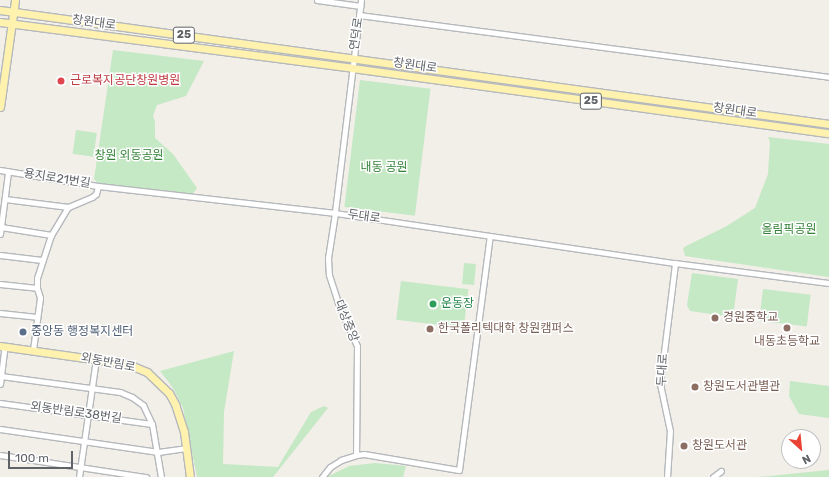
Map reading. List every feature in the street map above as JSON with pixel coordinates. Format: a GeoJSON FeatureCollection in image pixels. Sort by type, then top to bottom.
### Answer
{"type":"FeatureCollection","features":[{"type":"Feature","properties":{"kind":"main road"},"geometry":{"type":"LineString","coordinates":[[0,107],[15,0]]}},
{"type":"Feature","properties":{"kind":"main road","name":"창원대로"},"geometry":{"type":"LineString","coordinates":[[0,10],[829,124]]}},
{"type":"Feature","properties":{"kind":"main road","name":"창원대로"},"geometry":{"type":"LineString","coordinates":[[0,22],[829,133]]}},
{"type":"Feature","properties":{"kind":"main road","name":"외동반림로"},"geometry":{"type":"LineString","coordinates":[[3,346],[96,359],[137,367],[159,382],[169,393],[175,404],[184,432],[190,477]]}},
{"type":"Feature","properties":{"kind":"street"},"geometry":{"type":"LineString","coordinates":[[317,0],[361,6]]}},
{"type":"Feature","properties":{"kind":"street","name":"연덕로"},"geometry":{"type":"LineString","coordinates":[[352,68],[362,0]]}},
{"type":"Feature","properties":{"kind":"street"},"geometry":{"type":"LineString","coordinates":[[359,15],[829,77]]}},
{"type":"Feature","properties":{"kind":"street","name":"두대로"},"geometry":{"type":"LineString","coordinates":[[352,68],[335,213],[675,263],[829,283]]}},
{"type":"Feature","properties":{"kind":"street","name":"용지로21번길"},"geometry":{"type":"LineString","coordinates":[[0,170],[98,186],[96,194],[92,198],[68,208]]}},
{"type":"Feature","properties":{"kind":"street"},"geometry":{"type":"LineString","coordinates":[[0,234],[8,172]]}},
{"type":"Feature","properties":{"kind":"street"},"geometry":{"type":"LineString","coordinates":[[98,186],[335,213]]}},
{"type":"Feature","properties":{"kind":"street"},"geometry":{"type":"LineString","coordinates":[[5,199],[68,208],[51,235],[42,260],[37,288],[40,298],[33,350]]}},
{"type":"Feature","properties":{"kind":"street","name":"대상중앙"},"geometry":{"type":"LineString","coordinates":[[335,213],[328,258],[329,275],[338,303],[357,346],[356,455]]}},
{"type":"Feature","properties":{"kind":"street"},"geometry":{"type":"LineString","coordinates":[[1,227],[51,235]]}},
{"type":"Feature","properties":{"kind":"street"},"geometry":{"type":"LineString","coordinates":[[322,477],[330,467],[341,460],[364,454],[459,470],[490,236]]}},
{"type":"Feature","properties":{"kind":"street"},"geometry":{"type":"LineString","coordinates":[[0,255],[42,260]]}},
{"type":"Feature","properties":{"kind":"street","name":"두대로"},"geometry":{"type":"LineString","coordinates":[[667,477],[670,431],[660,384],[675,263]]}},
{"type":"Feature","properties":{"kind":"street"},"geometry":{"type":"LineString","coordinates":[[0,284],[37,288]]}},
{"type":"Feature","properties":{"kind":"street"},"geometry":{"type":"LineString","coordinates":[[0,313],[37,317]]}},
{"type":"Feature","properties":{"kind":"street"},"geometry":{"type":"LineString","coordinates":[[0,384],[3,346]]}},
{"type":"Feature","properties":{"kind":"street"},"geometry":{"type":"LineString","coordinates":[[79,477],[96,359]]}},
{"type":"Feature","properties":{"kind":"street"},"geometry":{"type":"LineString","coordinates":[[1,376],[120,392],[132,397],[143,405],[152,424],[158,452],[161,477]]}},
{"type":"Feature","properties":{"kind":"street","name":"외동반림로38번길"},"geometry":{"type":"LineString","coordinates":[[0,403],[152,424]]}},
{"type":"Feature","properties":{"kind":"street"},"geometry":{"type":"LineString","coordinates":[[0,429],[158,452],[186,448]]}},
{"type":"Feature","properties":{"kind":"street"},"geometry":{"type":"LineString","coordinates":[[0,455],[146,477]]}},
{"type":"Feature","properties":{"kind":"street"},"geometry":{"type":"LineString","coordinates":[[713,477],[721,471]]}},
{"type":"Feature","properties":{"kind":"green space","name":"창원 외동공원"},"geometry":{"type":"Polygon","coordinates":[[[113,50],[204,61],[186,96],[157,105],[153,116],[155,122],[155,138],[173,154],[197,188],[191,196],[100,185],[94,179],[113,50]]]}},
{"type":"Feature","properties":{"kind":"green space","name":"내동 공원"},"geometry":{"type":"Polygon","coordinates":[[[360,80],[430,89],[415,216],[344,207],[360,80]]]}},
{"type":"Feature","properties":{"kind":"green space"},"geometry":{"type":"Polygon","coordinates":[[[76,130],[97,133],[93,157],[73,154],[76,130]]]}},
{"type":"Feature","properties":{"kind":"green space","name":"올림픽공원"},"geometry":{"type":"Polygon","coordinates":[[[768,137],[829,144],[829,277],[685,256],[683,248],[725,227],[755,208],[768,174],[770,142],[768,137]]]}},
{"type":"Feature","properties":{"kind":"green space"},"geometry":{"type":"Polygon","coordinates":[[[464,263],[476,264],[474,285],[462,284],[464,263]]]}},
{"type":"Feature","properties":{"kind":"green space"},"geometry":{"type":"Polygon","coordinates":[[[692,273],[738,279],[733,317],[690,311],[687,305],[692,273]]]}},
{"type":"Feature","properties":{"kind":"green space","name":"운동장"},"geometry":{"type":"Polygon","coordinates":[[[401,281],[468,289],[464,328],[396,320],[401,281]]]}},
{"type":"Feature","properties":{"kind":"green space"},"geometry":{"type":"Polygon","coordinates":[[[763,289],[811,295],[807,327],[759,321],[763,289]]]}},
{"type":"Feature","properties":{"kind":"green space"},"geometry":{"type":"Polygon","coordinates":[[[234,351],[224,412],[223,464],[278,467],[311,412],[324,406],[328,408],[273,477],[197,477],[183,408],[173,388],[160,371],[234,351]]]}},
{"type":"Feature","properties":{"kind":"green space"},"geometry":{"type":"Polygon","coordinates":[[[790,381],[829,386],[829,418],[799,414],[789,396],[790,381]]]}},
{"type":"Feature","properties":{"kind":"green space"},"geometry":{"type":"Polygon","coordinates":[[[375,463],[406,466],[403,477],[327,477],[349,466],[375,463]]]}},
{"type":"Feature","properties":{"kind":"green space"},"geometry":{"type":"Polygon","coordinates":[[[829,470],[829,477],[759,477],[829,470]]]}},
{"type":"Feature","properties":{"kind":"place","name":"근로복지공단창원병원"},"geometry":{"type":"Point","coordinates":[61,81]}},
{"type":"Feature","properties":{"kind":"place","name":"운동장"},"geometry":{"type":"Point","coordinates":[433,304]}},
{"type":"Feature","properties":{"kind":"place","name":"경원중학교"},"geometry":{"type":"Point","coordinates":[715,318]}},
{"type":"Feature","properties":{"kind":"place","name":"내동초등학교"},"geometry":{"type":"Point","coordinates":[787,328]}},
{"type":"Feature","properties":{"kind":"place","name":"한국폴리텍대학 창원캠퍼스"},"geometry":{"type":"Point","coordinates":[430,329]}},
{"type":"Feature","properties":{"kind":"place","name":"중앙동 행정복지센터"},"geometry":{"type":"Point","coordinates":[23,332]}},
{"type":"Feature","properties":{"kind":"place","name":"창원도서관별관"},"geometry":{"type":"Point","coordinates":[695,387]}},
{"type":"Feature","properties":{"kind":"place","name":"창원도서관"},"geometry":{"type":"Point","coordinates":[684,446]}}]}
